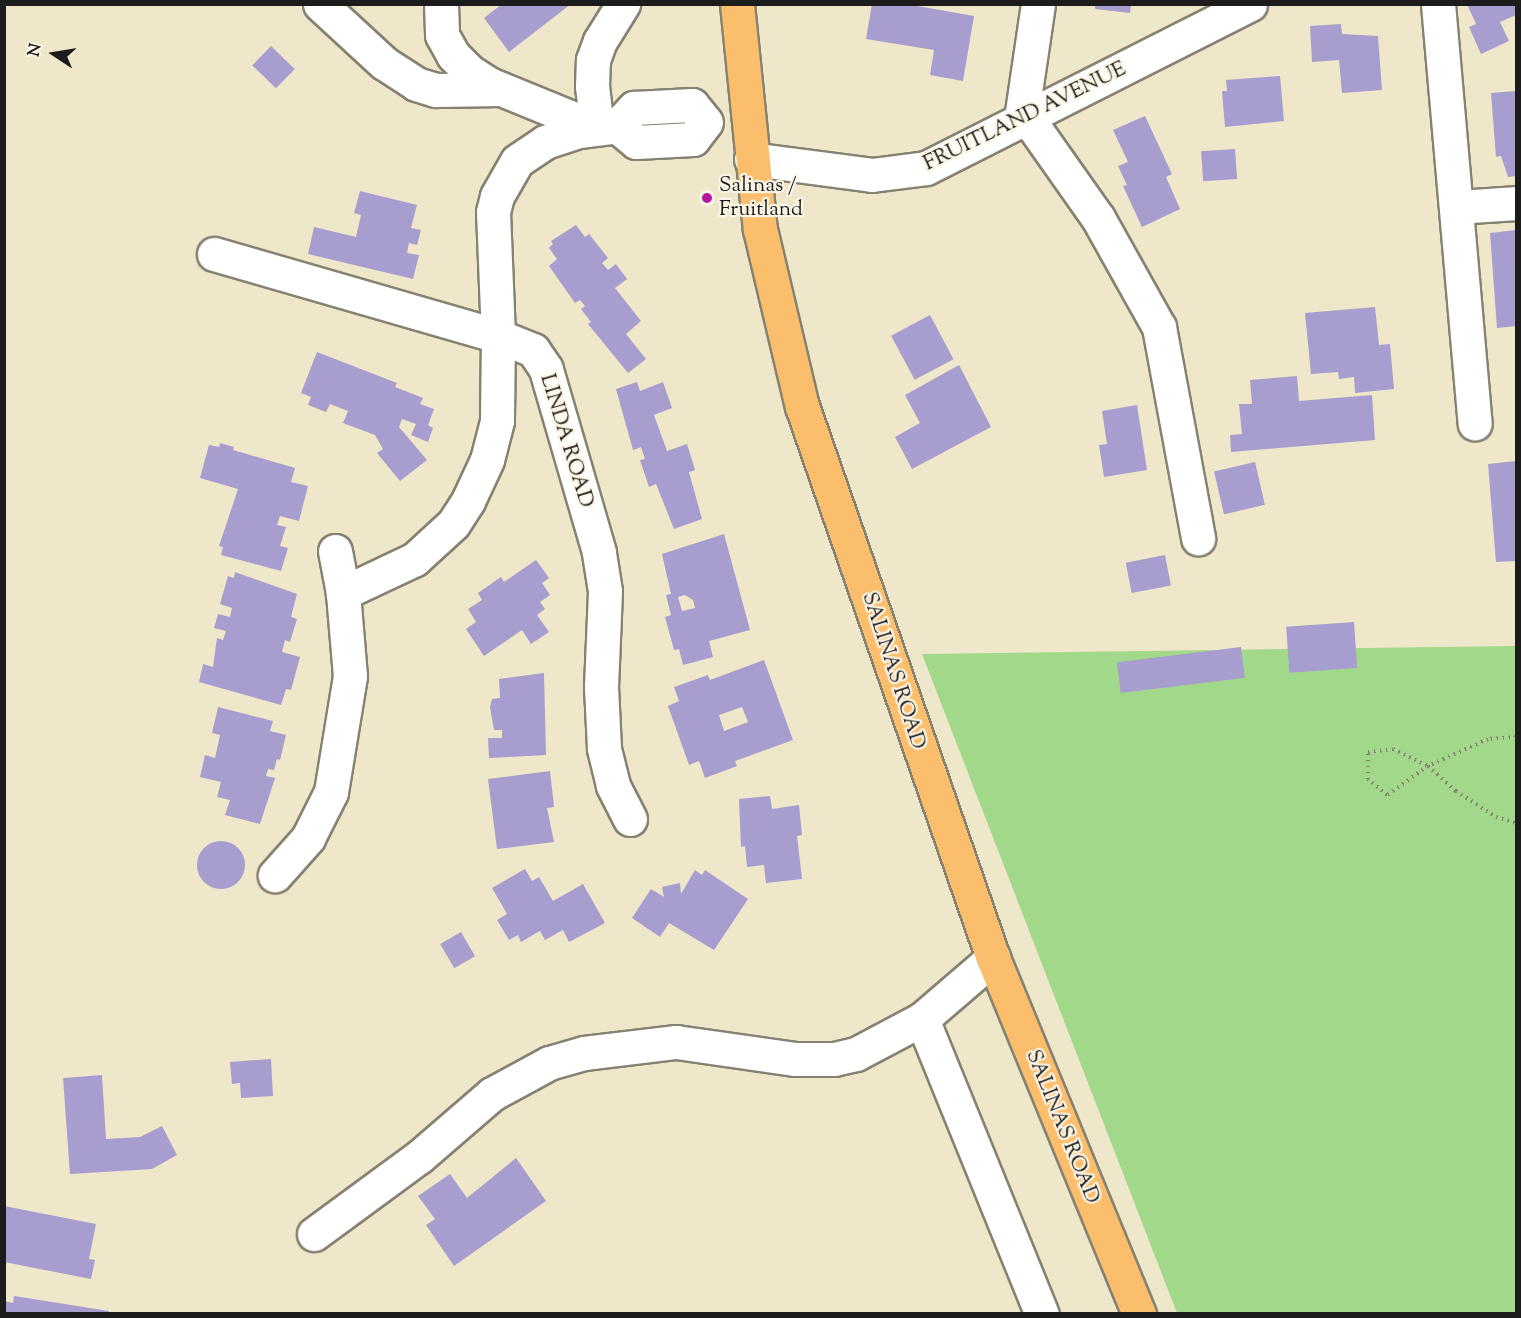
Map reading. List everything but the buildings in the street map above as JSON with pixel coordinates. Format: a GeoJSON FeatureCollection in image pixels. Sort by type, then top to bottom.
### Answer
{"type":"FeatureCollection","features":[{"type":"Feature","properties":{"kind":"main road","name":"SALINAS ROAD"},"geometry":{"type":"LineString","coordinates":[[737,4],[746,119],[767,261],[802,406],[993,958],[1139,1314]]}},
{"type":"Feature","properties":{"kind":"street"},"geometry":{"type":"LineString","coordinates":[[320,4],[384,63],[416,84],[436,90],[501,89]]}},
{"type":"Feature","properties":{"kind":"street"},"geometry":{"type":"LineString","coordinates":[[441,4],[439,24],[453,55],[478,77],[501,89],[607,127]]}},
{"type":"Feature","properties":{"kind":"street"},"geometry":{"type":"LineString","coordinates":[[607,127],[591,86],[593,60],[600,41],[624,4]]}},
{"type":"Feature","properties":{"kind":"street"},"geometry":{"type":"LineString","coordinates":[[1038,4],[1023,117],[1098,218],[1159,327],[1198,538]]}},
{"type":"Feature","properties":{"kind":"street","name":"FRUITLAND AVENUE"},"geometry":{"type":"LineString","coordinates":[[751,159],[850,173],[910,171],[940,162],[1023,117],[1250,4]]}},
{"type":"Feature","properties":{"kind":"street"},"geometry":{"type":"LineString","coordinates":[[1437,4],[1475,423]]}},
{"type":"Feature","properties":{"kind":"street"},"geometry":{"type":"LineString","coordinates":[[343,592],[415,559],[453,524],[468,501],[487,460],[497,421],[498,336],[492,228],[497,196],[517,161],[545,142],[607,127],[634,108],[692,105],[706,122],[746,119]]}},
{"type":"Feature","properties":{"kind":"street"},"geometry":{"type":"LineString","coordinates":[[1456,207],[1516,203]]}},
{"type":"Feature","properties":{"kind":"street","name":"LINDA ROAD"},"geometry":{"type":"LineString","coordinates":[[214,254],[498,336],[533,350],[546,369],[599,552],[605,591],[601,687],[604,748],[613,785],[630,819]]}},
{"type":"Feature","properties":{"kind":"street"},"geometry":{"type":"LineString","coordinates":[[275,875],[308,838],[330,792],[350,676],[343,592],[335,551]]}},
{"type":"Feature","properties":{"kind":"street"},"geometry":{"type":"LineString","coordinates":[[314,1234],[393,1177],[492,1094],[549,1063],[584,1053],[676,1042],[796,1059],[834,1059],[856,1054],[922,1019],[993,958]]}},
{"type":"Feature","properties":{"kind":"street"},"geometry":{"type":"LineString","coordinates":[[922,1019],[1042,1314]]}},
{"type":"Feature","properties":{"kind":"path"},"geometry":{"type":"LineString","coordinates":[[1516,737],[1488,739],[1428,766],[1387,795],[1368,779],[1368,752],[1393,750],[1428,766],[1466,797],[1496,817],[1516,823]]}},
{"type":"Feature","properties":{"kind":"green space"},"geometry":{"type":"Polygon","coordinates":[[[1516,646],[1516,1313],[1177,1313],[922,654],[1516,646]]]}},
{"type":"Feature","properties":{"kind":"place","name":"Salinas / Fruitland"},"geometry":{"type":"Point","coordinates":[707,198]}}]}
